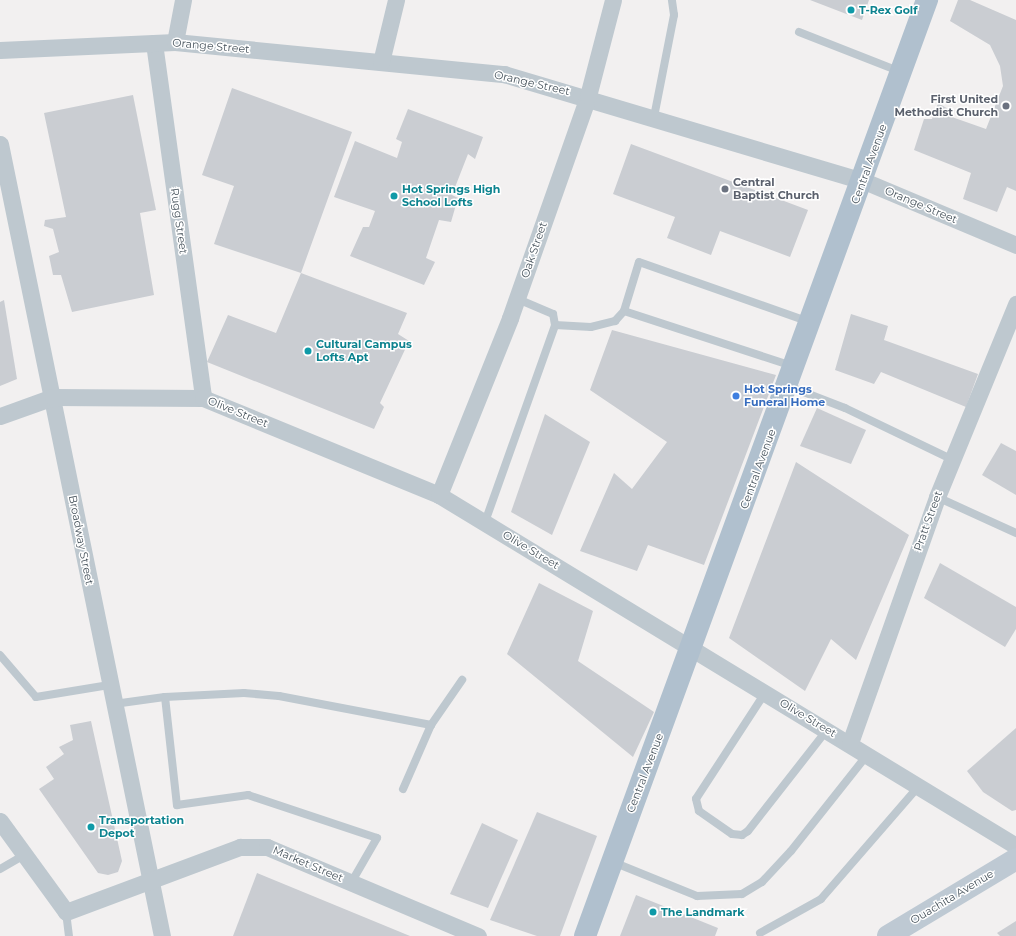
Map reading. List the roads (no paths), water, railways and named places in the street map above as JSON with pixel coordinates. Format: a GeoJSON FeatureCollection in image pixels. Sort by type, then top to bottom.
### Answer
{"type":"FeatureCollection","features":[{"type":"Feature","properties":{"kind":"main road","name":"Central Avenue"},"geometry":{"type":"LineString","coordinates":[[585,936],[864,181],[927,0]]}},
{"type":"Feature","properties":{"kind":"street"},"geometry":{"type":"LineString","coordinates":[[174,42],[183,0]]}},
{"type":"Feature","properties":{"kind":"street"},"geometry":{"type":"LineString","coordinates":[[381,62],[396,0]]}},
{"type":"Feature","properties":{"kind":"street","name":"Oak Street"},"geometry":{"type":"LineString","coordinates":[[439,495],[517,299],[588,96],[613,0]]}},
{"type":"Feature","properties":{"kind":"street","name":"Orange Street"},"geometry":{"type":"LineString","coordinates":[[0,50],[174,42],[504,74],[588,96],[864,181],[1016,245]]}},
{"type":"Feature","properties":{"kind":"street","name":"Rugg Street"},"geometry":{"type":"LineString","coordinates":[[154,43],[203,398]]}},
{"type":"Feature","properties":{"kind":"street","name":"Broadway Street"},"geometry":{"type":"LineString","coordinates":[[0,144],[53,397],[148,882],[162,936]]}},
{"type":"Feature","properties":{"kind":"street","name":"Pratt Street"},"geometry":{"type":"LineString","coordinates":[[850,743],[937,497],[1016,304]]}},
{"type":"Feature","properties":{"kind":"street","name":"Olive Street"},"geometry":{"type":"LineString","coordinates":[[0,416],[53,397],[203,398],[439,495],[692,649],[920,785],[1016,846]]}},
{"type":"Feature","properties":{"kind":"street"},"geometry":{"type":"LineString","coordinates":[[0,821],[66,912]]}},
{"type":"Feature","properties":{"kind":"street","name":"Market Street"},"geometry":{"type":"LineString","coordinates":[[66,912],[240,847],[267,847],[478,936]]}},
{"type":"Feature","properties":{"kind":"street","name":"Ouachita Avenue"},"geometry":{"type":"LineString","coordinates":[[888,936],[1016,859]]}},
{"type":"Feature","properties":{"kind":"lane"},"geometry":{"type":"LineString","coordinates":[[654,117],[674,15],[672,0]]}},
{"type":"Feature","properties":{"kind":"lane"},"geometry":{"type":"LineString","coordinates":[[799,32],[901,72]]}},
{"type":"Feature","properties":{"kind":"lane"},"geometry":{"type":"LineString","coordinates":[[555,325],[597,326],[615,321],[624,311],[639,262],[811,323]]}},
{"type":"Feature","properties":{"kind":"lane"},"geometry":{"type":"LineString","coordinates":[[485,522],[555,325],[553,314],[517,299]]}},
{"type":"Feature","properties":{"kind":"lane"},"geometry":{"type":"LineString","coordinates":[[624,311],[791,376],[845,408],[952,459]]}},
{"type":"Feature","properties":{"kind":"lane"},"geometry":{"type":"LineString","coordinates":[[937,497],[1016,533]]}},
{"type":"Feature","properties":{"kind":"lane"},"geometry":{"type":"LineString","coordinates":[[0,655],[36,697],[109,685]]}},
{"type":"Feature","properties":{"kind":"lane"},"geometry":{"type":"LineString","coordinates":[[403,789],[431,725],[462,680]]}},
{"type":"Feature","properties":{"kind":"lane"},"geometry":{"type":"LineString","coordinates":[[766,692],[696,799],[699,811],[732,834],[742,835],[748,831],[827,730]]}},
{"type":"Feature","properties":{"kind":"lane"},"geometry":{"type":"LineString","coordinates":[[113,704],[165,697],[244,693],[279,696],[431,725]]}},
{"type":"Feature","properties":{"kind":"lane"},"geometry":{"type":"LineString","coordinates":[[165,697],[177,806],[248,795],[377,838],[351,882]]}},
{"type":"Feature","properties":{"kind":"lane"},"geometry":{"type":"LineString","coordinates":[[612,861],[675,889],[720,898],[742,894],[762,882],[791,851],[869,754]]}},
{"type":"Feature","properties":{"kind":"lane"},"geometry":{"type":"LineString","coordinates":[[760,933],[821,899],[920,785]]}},
{"type":"Feature","properties":{"kind":"lane"},"geometry":{"type":"LineString","coordinates":[[0,869],[24,855]]}},
{"type":"Feature","properties":{"kind":"lane"},"geometry":{"type":"LineString","coordinates":[[66,912],[69,936]]}},
{"type":"Feature","properties":{"kind":"place","name":"T-Rex Golf"},"geometry":{"type":"Point","coordinates":[851,10]}},
{"type":"Feature","properties":{"kind":"place","name":"First United Methodist Church"},"geometry":{"type":"Point","coordinates":[1006,106]}},
{"type":"Feature","properties":{"kind":"place","name":"Central Baptist Church"},"geometry":{"type":"Point","coordinates":[725,189]}},
{"type":"Feature","properties":{"kind":"place","name":"Hot Springs High School Lofts"},"geometry":{"type":"Point","coordinates":[394,196]}},
{"type":"Feature","properties":{"kind":"place","name":"Cultural Campus Lofts Apt"},"geometry":{"type":"Point","coordinates":[308,351]}},
{"type":"Feature","properties":{"kind":"place","name":"Hot Springs Funeral Home"},"geometry":{"type":"Point","coordinates":[736,396]}},
{"type":"Feature","properties":{"kind":"place","name":"Transportation Depot"},"geometry":{"type":"Point","coordinates":[91,827]}},
{"type":"Feature","properties":{"kind":"place","name":"The Landmark"},"geometry":{"type":"Point","coordinates":[653,912]}}]}
